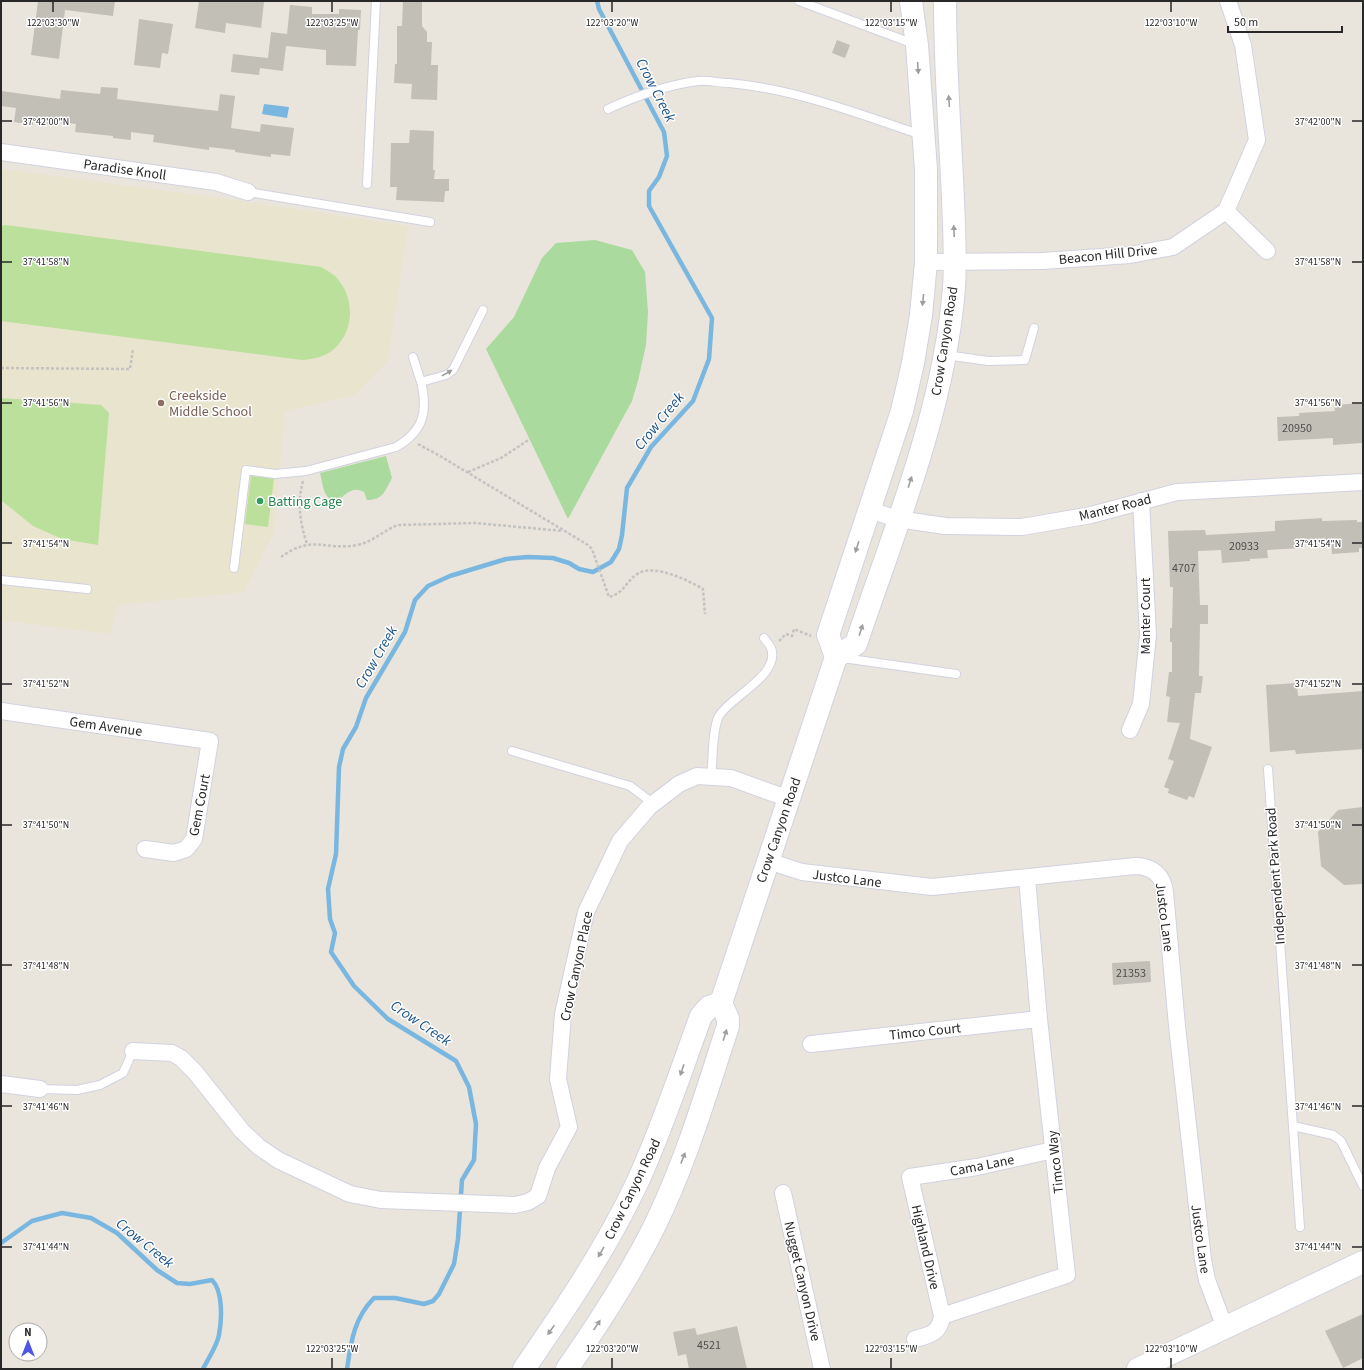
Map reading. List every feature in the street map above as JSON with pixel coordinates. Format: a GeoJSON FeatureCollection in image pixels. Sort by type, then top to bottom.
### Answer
{"type":"FeatureCollection","features":[{"type":"Feature","properties":{"kind":"main road","name":"Crow Canyon Road"},"geometry":{"type":"LineString","coordinates":[[524,1369],[581,1286],[613,1230],[663,1124],[701,1016],[709,1008],[720,1003],[789,799],[833,650],[828,634],[897,427],[910,379],[921,315],[926,262],[926,170],[917,45],[911,1]]}},
{"type":"Feature","properties":{"kind":"main road","name":"Crow Canyon Road"},"geometry":{"type":"LineString","coordinates":[[833,650],[856,644],[928,428],[945,355],[951,314],[955,263],[945,43],[945,1]]}},
{"type":"Feature","properties":{"kind":"main road"},"geometry":{"type":"LineString","coordinates":[[567,1369],[606,1311],[632,1268],[669,1194],[696,1123],[728,1026],[728,1019],[720,1003]]}},
{"type":"Feature","properties":{"kind":"main road"},"geometry":{"type":"LineString","coordinates":[[1138,1369],[1363,1262]]}},
{"type":"Feature","properties":{"kind":"street"},"geometry":{"type":"LineString","coordinates":[[1228,1],[1242,45],[1257,140],[1226,212],[1267,251]]}},
{"type":"Feature","properties":{"kind":"street","name":"Paradise Knoll"},"geometry":{"type":"LineString","coordinates":[[1,152],[216,182],[248,192]]}},
{"type":"Feature","properties":{"kind":"street","name":"Beacon Hill Drive"},"geometry":{"type":"LineString","coordinates":[[926,262],[955,263],[1042,261],[1123,256],[1173,247],[1226,212]]}},
{"type":"Feature","properties":{"kind":"street","name":"Manter Road"},"geometry":{"type":"LineString","coordinates":[[869,510],[898,518],[945,526],[1022,527],[1091,515],[1177,492],[1363,482]]}},
{"type":"Feature","properties":{"kind":"street","name":"Manter Court"},"geometry":{"type":"LineString","coordinates":[[1130,730],[1141,704],[1148,635],[1141,501]]}},
{"type":"Feature","properties":{"kind":"street","name":"Gem Avenue"},"geometry":{"type":"LineString","coordinates":[[1,711],[210,741]]}},
{"type":"Feature","properties":{"kind":"street","name":"Gem Court"},"geometry":{"type":"LineString","coordinates":[[145,849],[174,853],[186,849],[194,839],[210,741]]}},
{"type":"Feature","properties":{"kind":"street","name":"Crow Canyon Place"},"geometry":{"type":"LineString","coordinates":[[133,1051],[172,1052],[181,1058],[195,1072],[250,1140],[278,1160],[358,1197],[504,1205],[515,1205],[528,1202],[538,1196],[547,1168],[569,1127],[558,1079],[563,1014],[586,912],[620,841],[654,804],[679,784],[697,776],[731,778],[789,799]]}},
{"type":"Feature","properties":{"kind":"street","name":"Justco Lane"},"geometry":{"type":"LineString","coordinates":[[768,861],[802,872],[918,886],[941,887],[1141,866],[1155,871],[1162,880],[1203,1260],[1207,1280],[1225,1328]]}},
{"type":"Feature","properties":{"kind":"street","name":"Timco Way"},"geometry":{"type":"LineString","coordinates":[[942,1316],[1067,1276],[1039,1019],[1027,878]]}},
{"type":"Feature","properties":{"kind":"street","name":"Timco Court"},"geometry":{"type":"LineString","coordinates":[[811,1044],[1039,1019]]}},
{"type":"Feature","properties":{"kind":"street"},"geometry":{"type":"LineString","coordinates":[[7,1084],[40,1088]]}},
{"type":"Feature","properties":{"kind":"street","name":"Cama Lane"},"geometry":{"type":"LineString","coordinates":[[910,1177],[977,1167],[1054,1150]]}},
{"type":"Feature","properties":{"kind":"street","name":"Highland Drive"},"geometry":{"type":"LineString","coordinates":[[910,1177],[942,1316]]}},
{"type":"Feature","properties":{"kind":"street","name":"Nugget Canyon Drive"},"geometry":{"type":"LineString","coordinates":[[783,1193],[822,1369]]}},
{"type":"Feature","properties":{"kind":"street"},"geometry":{"type":"LineString","coordinates":[[915,1339],[934,1333],[940,1326],[942,1316]]}},
{"type":"Feature","properties":{"kind":"lane"},"geometry":{"type":"LineString","coordinates":[[367,184],[376,1]]}},
{"type":"Feature","properties":{"kind":"lane"},"geometry":{"type":"LineString","coordinates":[[799,1],[917,45]]}},
{"type":"Feature","properties":{"kind":"lane"},"geometry":{"type":"LineString","coordinates":[[608,109],[663,88],[700,81],[754,86],[817,100],[923,135]]}},
{"type":"Feature","properties":{"kind":"lane"},"geometry":{"type":"LineString","coordinates":[[248,192],[430,222]]}},
{"type":"Feature","properties":{"kind":"lane"},"geometry":{"type":"LineString","coordinates":[[421,382],[446,375],[453,370],[483,310]]}},
{"type":"Feature","properties":{"kind":"lane"},"geometry":{"type":"LineString","coordinates":[[945,355],[988,361],[1025,360],[1034,328]]}},
{"type":"Feature","properties":{"kind":"lane"},"geometry":{"type":"LineString","coordinates":[[234,568],[246,470],[276,474],[306,471],[384,451],[408,440],[422,420],[425,408],[421,382],[413,357]]}},
{"type":"Feature","properties":{"kind":"lane"},"geometry":{"type":"LineString","coordinates":[[1,580],[87,589]]}},
{"type":"Feature","properties":{"kind":"lane"},"geometry":{"type":"LineString","coordinates":[[712,777],[718,718],[725,708],[767,672],[772,661],[771,649],[764,638]]}},
{"type":"Feature","properties":{"kind":"lane"},"geometry":{"type":"LineString","coordinates":[[833,650],[956,674]]}},
{"type":"Feature","properties":{"kind":"lane"},"geometry":{"type":"LineString","coordinates":[[512,751],[630,786],[654,804]]}},
{"type":"Feature","properties":{"kind":"lane","name":"Independent Park Road"},"geometry":{"type":"LineString","coordinates":[[1268,769],[1300,1227]]}},
{"type":"Feature","properties":{"kind":"lane"},"geometry":{"type":"LineString","coordinates":[[40,1088],[77,1090],[100,1085],[123,1073],[133,1051]]}},
{"type":"Feature","properties":{"kind":"lane"},"geometry":{"type":"LineString","coordinates":[[1293,1126],[1333,1135],[1341,1141],[1363,1186]]}},
{"type":"Feature","properties":{"kind":"path"},"geometry":{"type":"LineString","coordinates":[[1,368],[130,369],[133,349]]}},
{"type":"Feature","properties":{"kind":"path"},"geometry":{"type":"LineString","coordinates":[[408,440],[426,448],[468,472],[588,545],[592,549],[609,597],[618,595],[640,572],[654,570],[686,579],[703,589],[706,614]]}},
{"type":"Feature","properties":{"kind":"path"},"geometry":{"type":"LineString","coordinates":[[468,472],[501,458],[530,440]]}},
{"type":"Feature","properties":{"kind":"path"},"geometry":{"type":"LineString","coordinates":[[306,471],[301,488],[299,508],[307,544]]}},
{"type":"Feature","properties":{"kind":"path"},"geometry":{"type":"LineString","coordinates":[[281,557],[289,551],[307,544],[345,546],[358,545],[370,541],[388,528],[398,525],[475,523],[565,531]]}},
{"type":"Feature","properties":{"kind":"path"},"geometry":{"type":"LineString","coordinates":[[771,649],[786,634],[792,636],[794,630],[833,650]]}},
{"type":"Feature","properties":{"kind":"shaded area","name":"Creekside Middle School"},"geometry":{"type":"Polygon","coordinates":[[[1,169],[227,199],[408,226],[388,360],[355,395],[285,411],[274,533],[244,592],[118,605],[110,634],[1,620],[1,169]]]}},
{"type":"Feature","properties":{"kind":"green space"},"geometry":{"type":"Polygon","coordinates":[[[6,225],[321,267],[336,277],[347,294],[350,314],[346,333],[341,341],[330,352],[323,356],[302,360],[1,321],[1,226],[6,225]]]}},
{"type":"Feature","properties":{"kind":"green space"},"geometry":{"type":"Polygon","coordinates":[[[595,240],[632,250],[645,272],[648,312],[646,345],[632,401],[568,519],[486,349],[514,317],[542,258],[556,243],[595,240]]]}},
{"type":"Feature","properties":{"kind":"green space"},"geometry":{"type":"Polygon","coordinates":[[[1,398],[101,405],[109,413],[98,545],[62,539],[33,526],[1,500],[1,398]]]}},
{"type":"Feature","properties":{"kind":"green space"},"geometry":{"type":"Polygon","coordinates":[[[386,456],[392,478],[383,494],[372,500],[367,500],[364,492],[352,490],[335,501],[328,497],[323,486],[320,473],[386,456]]]}},
{"type":"Feature","properties":{"kind":"green space","name":"Batting Cage"},"geometry":{"type":"Polygon","coordinates":[[[251,476],[274,478],[268,527],[245,524],[251,476]]]}},
{"type":"Feature","properties":{"kind":"water"},"geometry":{"type":"Polygon","coordinates":[[[264,104],[289,107],[287,118],[262,114],[264,104]]]}},
{"type":"Feature","properties":{"kind":"building"},"geometry":{"type":"Polygon","coordinates":[[[38,1],[115,1],[113,16],[65,10],[59,59],[31,55],[38,1]]]}},
{"type":"Feature","properties":{"kind":"building"},"geometry":{"type":"Polygon","coordinates":[[[199,1],[264,2],[261,28],[226,23],[225,33],[195,28],[199,1]]]}},
{"type":"Feature","properties":{"kind":"building"},"geometry":{"type":"Polygon","coordinates":[[[403,1],[422,2],[422,26],[427,32],[427,42],[432,42],[431,65],[438,65],[437,100],[411,99],[412,84],[394,83],[395,64],[397,64],[397,26],[402,26],[403,1]]]}},
{"type":"Feature","properties":{"kind":"building"},"geometry":{"type":"Polygon","coordinates":[[[290,5],[312,7],[312,14],[339,14],[339,9],[361,10],[360,30],[358,30],[356,66],[326,65],[326,50],[286,46],[283,71],[260,68],[259,75],[231,72],[233,54],[268,58],[271,32],[287,34],[290,5]]]}},
{"type":"Feature","properties":{"kind":"building"},"geometry":{"type":"Polygon","coordinates":[[[139,19],[173,24],[168,54],[162,53],[160,68],[134,65],[139,19]]]}},
{"type":"Feature","properties":{"kind":"building"},"geometry":{"type":"Polygon","coordinates":[[[837,40],[850,45],[845,58],[832,53],[837,40]]]}},
{"type":"Feature","properties":{"kind":"building"},"geometry":{"type":"Polygon","coordinates":[[[101,87],[118,88],[117,99],[218,111],[220,94],[235,96],[231,128],[260,132],[261,124],[294,128],[290,156],[271,154],[271,157],[235,152],[235,150],[209,147],[209,150],[153,142],[154,135],[131,132],[131,140],[113,138],[113,136],[75,132],[76,124],[52,121],[51,125],[33,122],[33,125],[14,122],[16,108],[1,106],[1,91],[60,99],[61,90],[100,94],[101,87]]]}},
{"type":"Feature","properties":{"kind":"building"},"geometry":{"type":"Polygon","coordinates":[[[410,130],[434,131],[434,179],[449,179],[449,191],[445,191],[444,202],[396,200],[397,187],[390,187],[391,143],[409,143],[410,130]]]}},
{"type":"Feature","properties":{"kind":"building"},"geometry":{"type":"Polygon","coordinates":[[[1363,403],[1362,443],[1333,445],[1333,438],[1278,441],[1277,417],[1299,416],[1299,413],[1335,411],[1334,405],[1363,403]]]}},
{"type":"Feature","properties":{"kind":"building"},"geometry":{"type":"Polygon","coordinates":[[[1322,518],[1322,521],[1357,520],[1357,522],[1363,522],[1363,548],[1359,548],[1359,552],[1332,554],[1331,541],[1302,542],[1303,548],[1267,550],[1268,558],[1222,563],[1221,550],[1198,551],[1200,605],[1208,605],[1208,624],[1200,624],[1199,676],[1203,676],[1201,693],[1195,693],[1190,739],[1212,747],[1194,798],[1189,796],[1187,800],[1168,793],[1169,789],[1164,787],[1174,761],[1168,759],[1180,723],[1167,722],[1170,697],[1166,696],[1169,672],[1172,672],[1172,642],[1170,642],[1170,628],[1172,628],[1173,587],[1170,587],[1168,531],[1205,530],[1206,535],[1275,531],[1275,521],[1322,518]]]}},
{"type":"Feature","properties":{"kind":"building"},"geometry":{"type":"Polygon","coordinates":[[[1297,683],[1298,696],[1363,691],[1363,749],[1296,754],[1295,750],[1270,752],[1266,685],[1297,683]]]}},
{"type":"Feature","properties":{"kind":"building"},"geometry":{"type":"Polygon","coordinates":[[[1363,807],[1363,884],[1344,885],[1321,866],[1318,832],[1338,810],[1363,807]]]}},
{"type":"Feature","properties":{"kind":"building"},"geometry":{"type":"Polygon","coordinates":[[[1150,961],[1151,982],[1113,985],[1112,963],[1150,961]]]}},
{"type":"Feature","properties":{"kind":"building"},"geometry":{"type":"Polygon","coordinates":[[[1363,1314],[1363,1358],[1343,1368],[1325,1331],[1363,1314]]]}},
{"type":"Feature","properties":{"kind":"building"},"geometry":{"type":"Polygon","coordinates":[[[737,1326],[747,1369],[689,1369],[686,1354],[678,1356],[673,1332],[695,1328],[697,1335],[737,1326]]]}},
{"type":"Feature","properties":{"kind":"waterway","name":"Crow Creek"},"geometry":{"type":"LineString","coordinates":[[347,1369],[354,1331],[362,1314],[374,1298],[395,1298],[424,1304],[433,1301],[439,1294],[454,1264],[458,1239],[462,1180],[474,1160],[476,1124],[469,1087],[456,1061],[388,1019],[354,986],[331,952],[335,933],[330,919],[328,889],[336,854],[339,767],[343,749],[356,727],[366,698],[405,632],[415,600],[428,586],[450,576],[506,559],[528,557],[553,558],[569,563],[579,569],[593,572],[611,562],[619,549],[627,488],[651,447],[693,401],[709,359],[712,318],[649,206],[649,191],[659,177],[667,156],[664,132],[599,9],[597,1]]}},
{"type":"Feature","properties":{"kind":"waterway","name":"Crow Creek"},"geometry":{"type":"LineString","coordinates":[[1,1243],[32,1221],[62,1213],[91,1218],[117,1233],[157,1270],[177,1283],[190,1284],[212,1280],[216,1285],[220,1298],[220,1328],[216,1344],[203,1369]]}},
{"type":"Feature","properties":{"kind":"place","name":"Creekside Middle School"},"geometry":{"type":"Point","coordinates":[161,403]}},
{"type":"Feature","properties":{"kind":"place","name":"Batting Cage"},"geometry":{"type":"Point","coordinates":[260,501]}}]}
